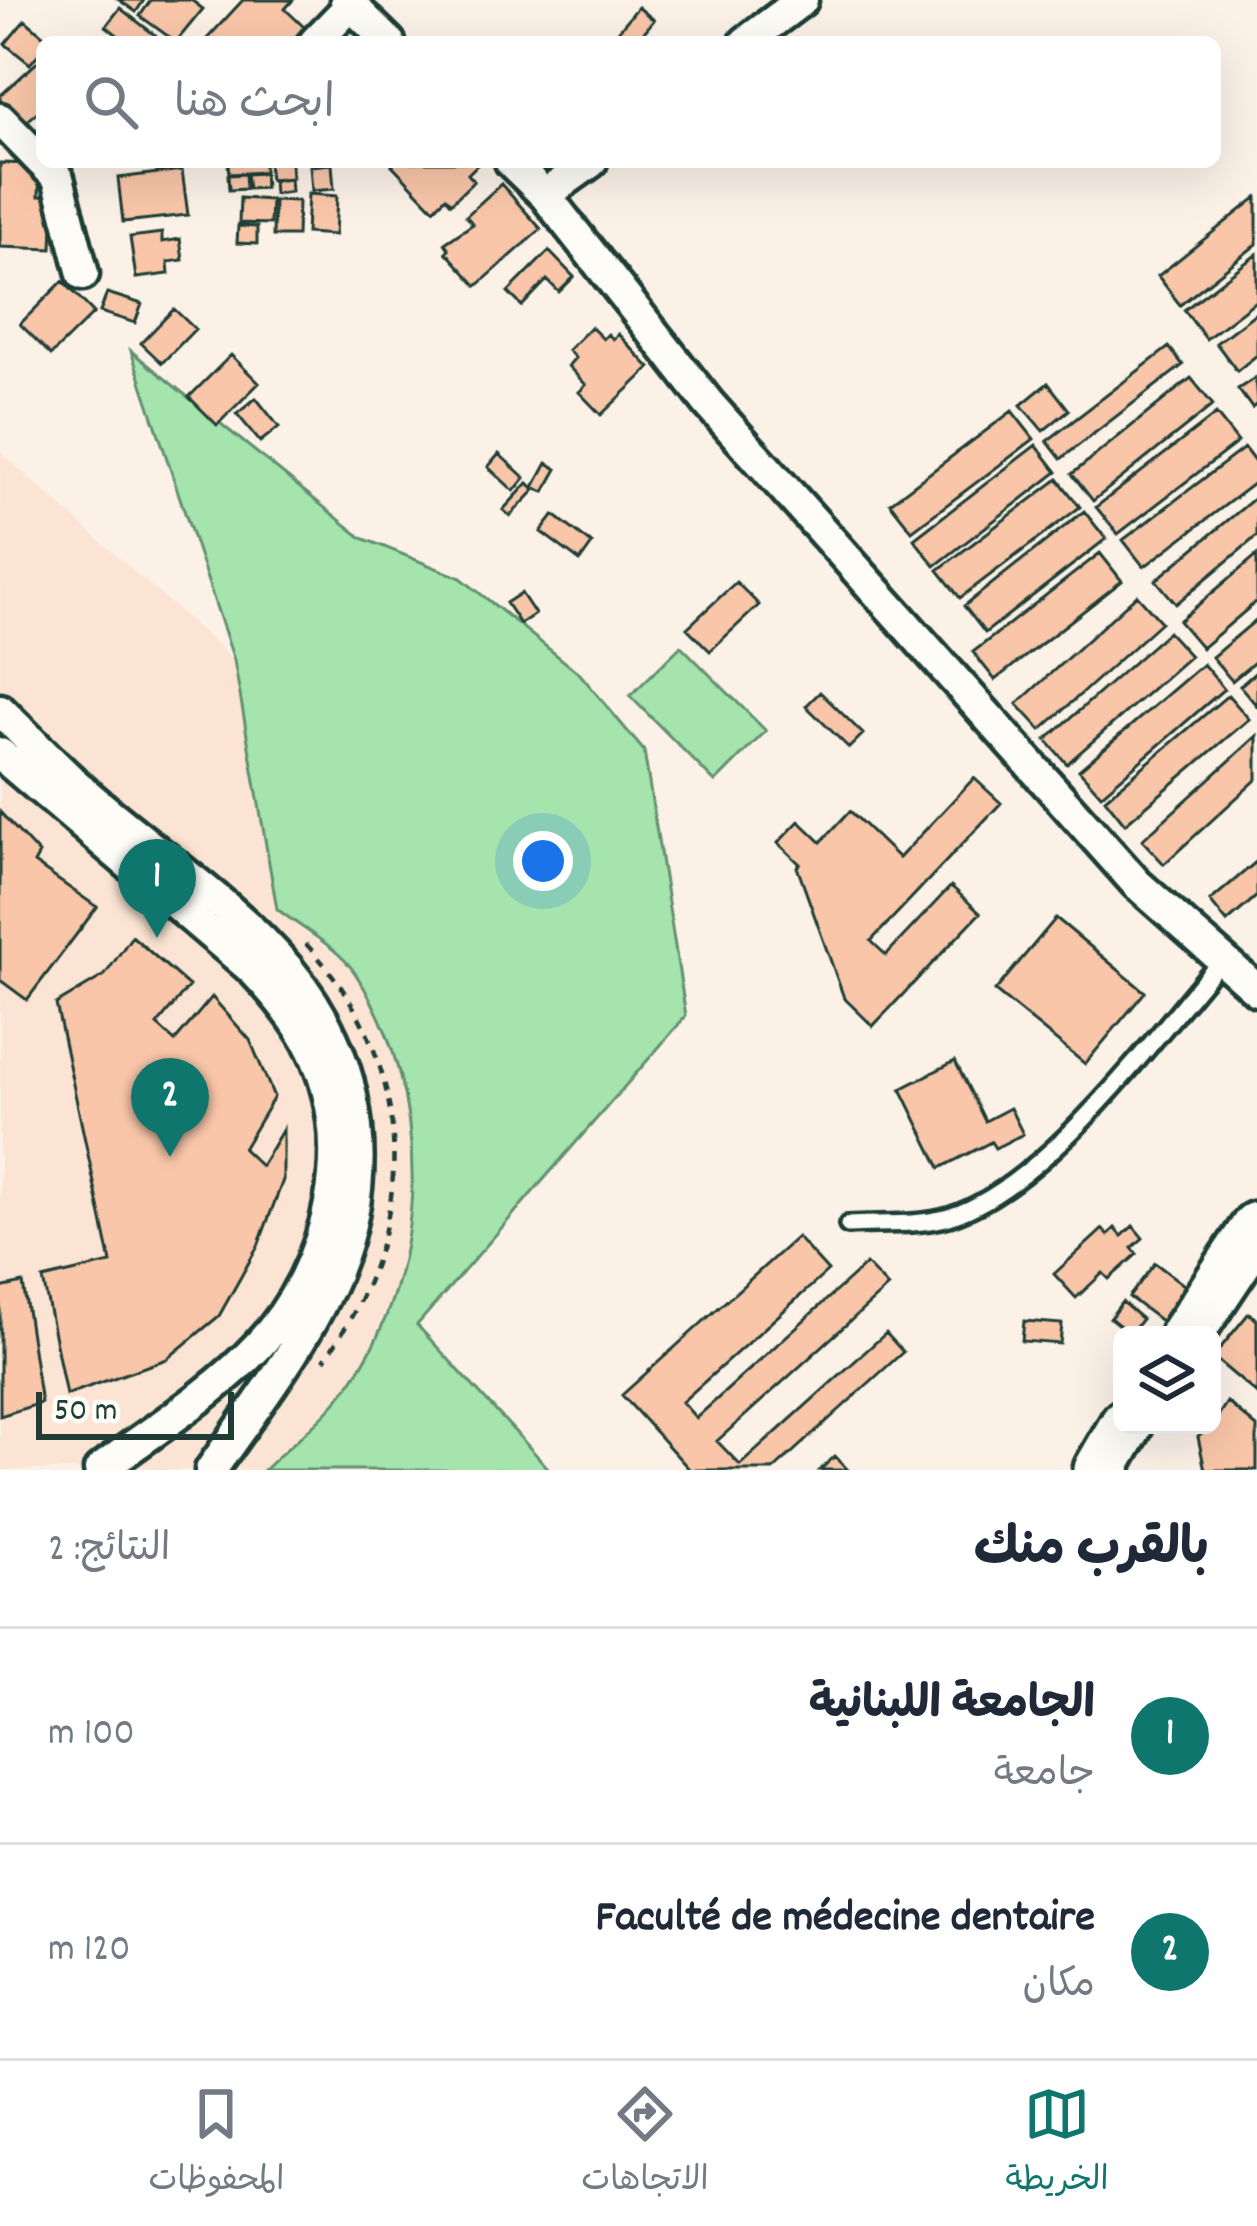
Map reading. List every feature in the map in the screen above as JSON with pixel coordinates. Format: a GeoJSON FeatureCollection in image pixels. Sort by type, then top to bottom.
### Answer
{"type":"FeatureCollection","features":[{"type":"Feature","properties":{"kind":"highway"},"geometry":{"type":"LineString","coordinates":[[1192,1326],[1257,1228]]}},
{"type":"Feature","properties":{"kind":"highway"},"geometry":{"type":"LineString","coordinates":[[1100,1470],[1121,1434]]}},
{"type":"Feature","properties":{"kind":"street"},"geometry":{"type":"LineString","coordinates":[[754,36],[802,0]]}},
{"type":"Feature","properties":{"kind":"street"},"geometry":{"type":"LineString","coordinates":[[320,36],[349,2],[383,36]]}},
{"type":"Feature","properties":{"kind":"street"},"geometry":{"type":"LineString","coordinates":[[0,119],[36,156]]}},
{"type":"Feature","properties":{"kind":"street"},"geometry":{"type":"LineString","coordinates":[[48,168],[58,178],[83,274]]}},
{"type":"Feature","properties":{"kind":"street"},"geometry":{"type":"LineString","coordinates":[[517,168],[545,195],[709,404],[987,718],[1137,884],[1257,990]]}},
{"type":"Feature","properties":{"kind":"street"},"geometry":{"type":"LineString","coordinates":[[545,195],[583,168]]}},
{"type":"Feature","properties":{"kind":"street"},"geometry":{"type":"LineString","coordinates":[[0,710],[88,796],[243,922],[295,975],[319,1006],[346,1075],[357,1143],[350,1228],[314,1315],[212,1470]]}},
{"type":"Feature","properties":{"kind":"street"},"geometry":{"type":"LineString","coordinates":[[0,754],[252,969],[309,1043],[330,1099],[335,1142],[326,1222],[311,1268],[290,1306],[233,1370],[100,1470]]}},
{"type":"Feature","properties":{"kind":"lane"},"geometry":{"type":"LineString","coordinates":[[848,1225],[945,1218],[996,1198],[1066,1138],[1222,959]]}},
{"type":"Feature","properties":{"kind":"path"},"geometry":{"type":"LineString","coordinates":[[296,934],[330,969],[356,1008],[379,1061],[392,1129],[393,1180],[386,1238],[351,1323],[315,1372]]}},
{"type":"Feature","properties":{"kind":"shaded area"},"geometry":{"type":"Polygon","coordinates":[[[0,452],[234,660],[277,909],[352,968],[372,1003],[399,1076],[407,1115],[411,1194],[402,1262],[392,1296],[347,1389],[264,1470],[0,1470],[0,452]]]}},
{"type":"Feature","properties":{"kind":"green space"},"geometry":{"type":"Polygon","coordinates":[[[131,351],[362,538],[461,578],[580,674],[644,751],[686,1016],[417,1325],[550,1470],[264,1470],[340,1397],[376,1339],[396,1289],[407,1235],[412,1180],[409,1125],[398,1071],[380,1020],[355,973],[330,947],[277,909],[234,660],[131,351]]]}},
{"type":"Feature","properties":{"kind":"green space"},"geometry":{"type":"Polygon","coordinates":[[[681,646],[766,731],[715,782],[630,696],[681,646]]]}},
{"type":"Feature","properties":{"kind":"building"},"geometry":{"type":"Polygon","coordinates":[[[119,0],[144,0],[136,12],[119,0]]]}},
{"type":"Feature","properties":{"kind":"building"},"geometry":{"type":"Polygon","coordinates":[[[151,0],[191,0],[203,9],[181,36],[168,36],[140,16],[151,0]]]}},
{"type":"Feature","properties":{"kind":"building"},"geometry":{"type":"Polygon","coordinates":[[[243,0],[293,0],[285,9],[304,27],[296,36],[210,36],[243,0]]]}},
{"type":"Feature","properties":{"kind":"building"},"geometry":{"type":"Polygon","coordinates":[[[638,7],[654,20],[641,36],[614,36],[638,7]]]}},
{"type":"Feature","properties":{"kind":"building"},"geometry":{"type":"Polygon","coordinates":[[[120,8],[156,36],[118,36],[106,26],[120,8]]]}},
{"type":"Feature","properties":{"kind":"building"},"geometry":{"type":"Polygon","coordinates":[[[25,20],[44,36],[36,36],[36,57],[30,64],[5,44],[25,20]]]}},
{"type":"Feature","properties":{"kind":"building"},"geometry":{"type":"Polygon","coordinates":[[[36,63],[36,113],[21,127],[0,104],[0,96],[36,63]]]}},
{"type":"Feature","properties":{"kind":"building"},"geometry":{"type":"Polygon","coordinates":[[[0,163],[36,164],[39,196],[54,196],[52,249],[0,247],[0,163]]]}},
{"type":"Feature","properties":{"kind":"building"},"geometry":{"type":"Polygon","coordinates":[[[228,168],[264,168],[264,172],[229,174],[228,168]]]}},
{"type":"Feature","properties":{"kind":"building"},"geometry":{"type":"Polygon","coordinates":[[[269,168],[291,168],[292,178],[270,180],[269,168]]]}},
{"type":"Feature","properties":{"kind":"building"},"geometry":{"type":"Polygon","coordinates":[[[310,168],[332,168],[334,189],[312,191],[310,168]]]}},
{"type":"Feature","properties":{"kind":"building"},"geometry":{"type":"Polygon","coordinates":[[[395,168],[474,168],[468,174],[474,181],[451,203],[446,197],[434,209],[395,168]]]}},
{"type":"Feature","properties":{"kind":"building"},"geometry":{"type":"Polygon","coordinates":[[[182,170],[188,215],[123,222],[118,178],[182,170]]]}},
{"type":"Feature","properties":{"kind":"building"},"geometry":{"type":"Polygon","coordinates":[[[264,173],[265,188],[248,189],[246,174],[264,173]]]}},
{"type":"Feature","properties":{"kind":"building"},"geometry":{"type":"Polygon","coordinates":[[[245,174],[246,189],[229,190],[228,175],[245,174]]]}},
{"type":"Feature","properties":{"kind":"building"},"geometry":{"type":"Polygon","coordinates":[[[290,179],[291,192],[274,194],[273,181],[290,179]]]}},
{"type":"Feature","properties":{"kind":"building"},"geometry":{"type":"Polygon","coordinates":[[[501,184],[541,229],[477,286],[446,252],[445,243],[473,224],[466,216],[501,184]]]}},
{"type":"Feature","properties":{"kind":"building"},"geometry":{"type":"Polygon","coordinates":[[[308,194],[337,196],[335,235],[306,233],[308,194]]]}},
{"type":"Feature","properties":{"kind":"building"},"geometry":{"type":"Polygon","coordinates":[[[1257,197],[1257,244],[1180,305],[1158,276],[1257,197]]]}},
{"type":"Feature","properties":{"kind":"building"},"geometry":{"type":"Polygon","coordinates":[[[240,198],[271,200],[270,224],[239,223],[240,198]]]}},
{"type":"Feature","properties":{"kind":"building"},"geometry":{"type":"Polygon","coordinates":[[[274,200],[298,201],[297,236],[273,236],[274,200]]]}},
{"type":"Feature","properties":{"kind":"building"},"geometry":{"type":"Polygon","coordinates":[[[238,226],[257,227],[257,244],[237,243],[238,226]]]}},
{"type":"Feature","properties":{"kind":"building"},"geometry":{"type":"Polygon","coordinates":[[[162,233],[162,242],[180,239],[183,260],[168,262],[169,274],[136,278],[130,237],[162,233]]]}},
{"type":"Feature","properties":{"kind":"building"},"geometry":{"type":"Polygon","coordinates":[[[549,251],[574,277],[559,292],[547,280],[522,306],[508,292],[549,251]]]}},
{"type":"Feature","properties":{"kind":"building"},"geometry":{"type":"Polygon","coordinates":[[[1257,254],[1257,300],[1206,339],[1184,310],[1257,254]]]}},
{"type":"Feature","properties":{"kind":"building"},"geometry":{"type":"Polygon","coordinates":[[[63,281],[94,313],[51,355],[20,324],[63,281]]]}},
{"type":"Feature","properties":{"kind":"building"},"geometry":{"type":"Polygon","coordinates":[[[107,293],[142,304],[135,323],[100,312],[107,293]]]}},
{"type":"Feature","properties":{"kind":"building"},"geometry":{"type":"Polygon","coordinates":[[[174,309],[195,329],[162,363],[141,343],[174,309]]]}},
{"type":"Feature","properties":{"kind":"building"},"geometry":{"type":"Polygon","coordinates":[[[1257,312],[1257,355],[1237,371],[1216,343],[1257,312]]]}},
{"type":"Feature","properties":{"kind":"building"},"geometry":{"type":"Polygon","coordinates":[[[591,327],[603,339],[618,334],[650,368],[601,415],[579,392],[586,385],[568,366],[575,358],[568,350],[591,327]]]}},
{"type":"Feature","properties":{"kind":"building"},"geometry":{"type":"Polygon","coordinates":[[[1169,347],[1183,365],[1061,459],[1047,441],[1169,347]]]}},
{"type":"Feature","properties":{"kind":"building"},"geometry":{"type":"Polygon","coordinates":[[[231,355],[259,383],[217,425],[189,397],[231,355]]]}},
{"type":"Feature","properties":{"kind":"building"},"geometry":{"type":"Polygon","coordinates":[[[1191,378],[1213,405],[1093,501],[1072,474],[1191,378]]]}},
{"type":"Feature","properties":{"kind":"building"},"geometry":{"type":"Polygon","coordinates":[[[1255,378],[1257,404],[1252,408],[1238,389],[1255,378]]]}},
{"type":"Feature","properties":{"kind":"building"},"geometry":{"type":"Polygon","coordinates":[[[1048,383],[1069,410],[1043,431],[1021,405],[1048,383]]]}},
{"type":"Feature","properties":{"kind":"building"},"geometry":{"type":"Polygon","coordinates":[[[256,398],[279,427],[260,442],[237,414],[256,398]]]}},
{"type":"Feature","properties":{"kind":"building"},"geometry":{"type":"Polygon","coordinates":[[[1012,411],[1034,439],[912,531],[890,503],[1012,411]]]}},
{"type":"Feature","properties":{"kind":"building"},"geometry":{"type":"Polygon","coordinates":[[[1216,414],[1238,442],[1118,534],[1096,507],[1216,414]]]}},
{"type":"Feature","properties":{"kind":"building"},"geometry":{"type":"Polygon","coordinates":[[[1036,445],[1057,472],[935,566],[914,539],[1036,445]]]}},
{"type":"Feature","properties":{"kind":"building"},"geometry":{"type":"Polygon","coordinates":[[[1244,448],[1257,465],[1257,481],[1144,567],[1123,540],[1244,448]]]}},
{"type":"Feature","properties":{"kind":"building"},"geometry":{"type":"Polygon","coordinates":[[[499,454],[525,478],[514,491],[488,467],[499,454]]]}},
{"type":"Feature","properties":{"kind":"building"},"geometry":{"type":"Polygon","coordinates":[[[547,463],[557,469],[544,492],[534,487],[547,463]]]}},
{"type":"Feature","properties":{"kind":"building"},"geometry":{"type":"Polygon","coordinates":[[[1058,479],[1080,507],[960,598],[938,570],[1058,479]]]}},
{"type":"Feature","properties":{"kind":"building"},"geometry":{"type":"Polygon","coordinates":[[[528,483],[535,490],[510,516],[503,510],[528,483]]]}},
{"type":"Feature","properties":{"kind":"building"},"geometry":{"type":"Polygon","coordinates":[[[1257,496],[1257,536],[1176,604],[1156,580],[1257,496]]]}},
{"type":"Feature","properties":{"kind":"building"},"geometry":{"type":"Polygon","coordinates":[[[1084,511],[1106,539],[985,633],[964,606],[1084,511]]]}},
{"type":"Feature","properties":{"kind":"building"},"geometry":{"type":"Polygon","coordinates":[[[554,515],[592,544],[580,561],[541,532],[554,515]]]}},
{"type":"Feature","properties":{"kind":"building"},"geometry":{"type":"Polygon","coordinates":[[[1100,553],[1122,581],[995,680],[973,652],[1100,553]]]}},
{"type":"Feature","properties":{"kind":"building"},"geometry":{"type":"Polygon","coordinates":[[[1257,555],[1257,601],[1202,648],[1179,621],[1257,555]]]}},
{"type":"Feature","properties":{"kind":"building"},"geometry":{"type":"Polygon","coordinates":[[[736,582],[759,605],[710,651],[687,628],[736,582]]]}},
{"type":"Feature","properties":{"kind":"building"},"geometry":{"type":"Polygon","coordinates":[[[521,593],[535,614],[520,624],[506,603],[521,593]]]}},
{"type":"Feature","properties":{"kind":"building"},"geometry":{"type":"Polygon","coordinates":[[[1137,595],[1161,622],[1041,730],[1017,704],[1137,595]]]}},
{"type":"Feature","properties":{"kind":"building"},"geometry":{"type":"Polygon","coordinates":[[[1257,619],[1257,660],[1232,681],[1212,657],[1257,619]]]}},
{"type":"Feature","properties":{"kind":"building"},"geometry":{"type":"Polygon","coordinates":[[[1168,632],[1190,656],[1067,764],[1046,740],[1168,632]]]}},
{"type":"Feature","properties":{"kind":"building"},"geometry":{"type":"Polygon","coordinates":[[[1203,664],[1224,689],[1101,795],[1079,770],[1203,664]]]}},
{"type":"Feature","properties":{"kind":"building"},"geometry":{"type":"Polygon","coordinates":[[[1257,671],[1257,706],[1240,686],[1257,671]]]}},
{"type":"Feature","properties":{"kind":"building"},"geometry":{"type":"Polygon","coordinates":[[[820,692],[863,734],[849,748],[806,706],[820,692]]]}},
{"type":"Feature","properties":{"kind":"building"},"geometry":{"type":"Polygon","coordinates":[[[1228,695],[1249,719],[1125,824],[1105,799],[1228,695]]]}},
{"type":"Feature","properties":{"kind":"building"},"geometry":{"type":"Polygon","coordinates":[[[1257,736],[1257,779],[1164,864],[1142,840],[1257,736]]]}},
{"type":"Feature","properties":{"kind":"building"},"geometry":{"type":"Polygon","coordinates":[[[974,778],[1001,803],[871,941],[886,955],[951,886],[980,913],[873,1026],[844,998],[797,867],[800,864],[778,843],[799,821],[821,842],[850,811],[899,858],[974,778]]]}},
{"type":"Feature","properties":{"kind":"building"},"geometry":{"type":"Polygon","coordinates":[[[0,812],[39,854],[34,863],[97,907],[27,1000],[0,980],[0,812]]]}},
{"type":"Feature","properties":{"kind":"building"},"geometry":{"type":"Polygon","coordinates":[[[1257,861],[1257,896],[1227,922],[1210,901],[1257,861]]]}},
{"type":"Feature","properties":{"kind":"building"},"geometry":{"type":"Polygon","coordinates":[[[1056,918],[1145,992],[1085,1064],[995,991],[1056,918]]]}},
{"type":"Feature","properties":{"kind":"building"},"geometry":{"type":"Polygon","coordinates":[[[132,936],[189,986],[157,1025],[175,1041],[212,997],[250,1040],[274,1097],[243,1149],[261,1166],[283,1129],[283,1180],[258,1246],[219,1316],[167,1359],[66,1395],[43,1279],[111,1263],[56,1004],[105,975],[132,936]]]}},
{"type":"Feature","properties":{"kind":"building"},"geometry":{"type":"Polygon","coordinates":[[[955,1061],[985,1121],[1010,1108],[1023,1134],[995,1148],[991,1142],[940,1168],[901,1089],[955,1061]]]}},
{"type":"Feature","properties":{"kind":"building"},"geometry":{"type":"Polygon","coordinates":[[[1133,1226],[1143,1238],[1132,1248],[1137,1254],[1109,1279],[1103,1273],[1076,1298],[1054,1274],[1103,1229],[1108,1235],[1115,1228],[1122,1236],[1133,1226]]]}},
{"type":"Feature","properties":{"kind":"building"},"geometry":{"type":"Polygon","coordinates":[[[797,1237],[828,1271],[682,1402],[696,1418],[866,1264],[888,1287],[717,1441],[740,1465],[886,1333],[903,1352],[773,1470],[690,1470],[622,1395],[797,1237]]]}},
{"type":"Feature","properties":{"kind":"building"},"geometry":{"type":"Polygon","coordinates":[[[1155,1263],[1196,1294],[1172,1326],[1129,1297],[1155,1263]]]}},
{"type":"Feature","properties":{"kind":"building"},"geometry":{"type":"Polygon","coordinates":[[[23,1283],[41,1403],[0,1416],[0,1288],[23,1283]]]}},
{"type":"Feature","properties":{"kind":"building"},"geometry":{"type":"Polygon","coordinates":[[[1122,1302],[1142,1319],[1136,1326],[1120,1326],[1110,1318],[1122,1302]]]}},
{"type":"Feature","properties":{"kind":"building"},"geometry":{"type":"Polygon","coordinates":[[[1249,1313],[1257,1320],[1257,1394],[1221,1364],[1221,1347],[1249,1313]]]}},
{"type":"Feature","properties":{"kind":"building"},"geometry":{"type":"Polygon","coordinates":[[[1024,1321],[1062,1324],[1060,1344],[1022,1341],[1024,1321]]]}},
{"type":"Feature","properties":{"kind":"building"},"geometry":{"type":"Polygon","coordinates":[[[1227,1402],[1257,1427],[1257,1470],[1205,1470],[1198,1437],[1221,1434],[1221,1411],[1227,1402]]]}},
{"type":"Feature","properties":{"kind":"building"},"geometry":{"type":"Polygon","coordinates":[[[835,1456],[848,1470],[820,1470],[835,1456]]]}},
{"type":"Feature","properties":{"kind":"place","name":"الجامعة اللبنانية"},"geometry":{"type":"Point","coordinates":[157,938]}},
{"type":"Feature","properties":{"kind":"place","name":"Faculté de médecine dentaire"},"geometry":{"type":"Point","coordinates":[170,1157]}}]}
